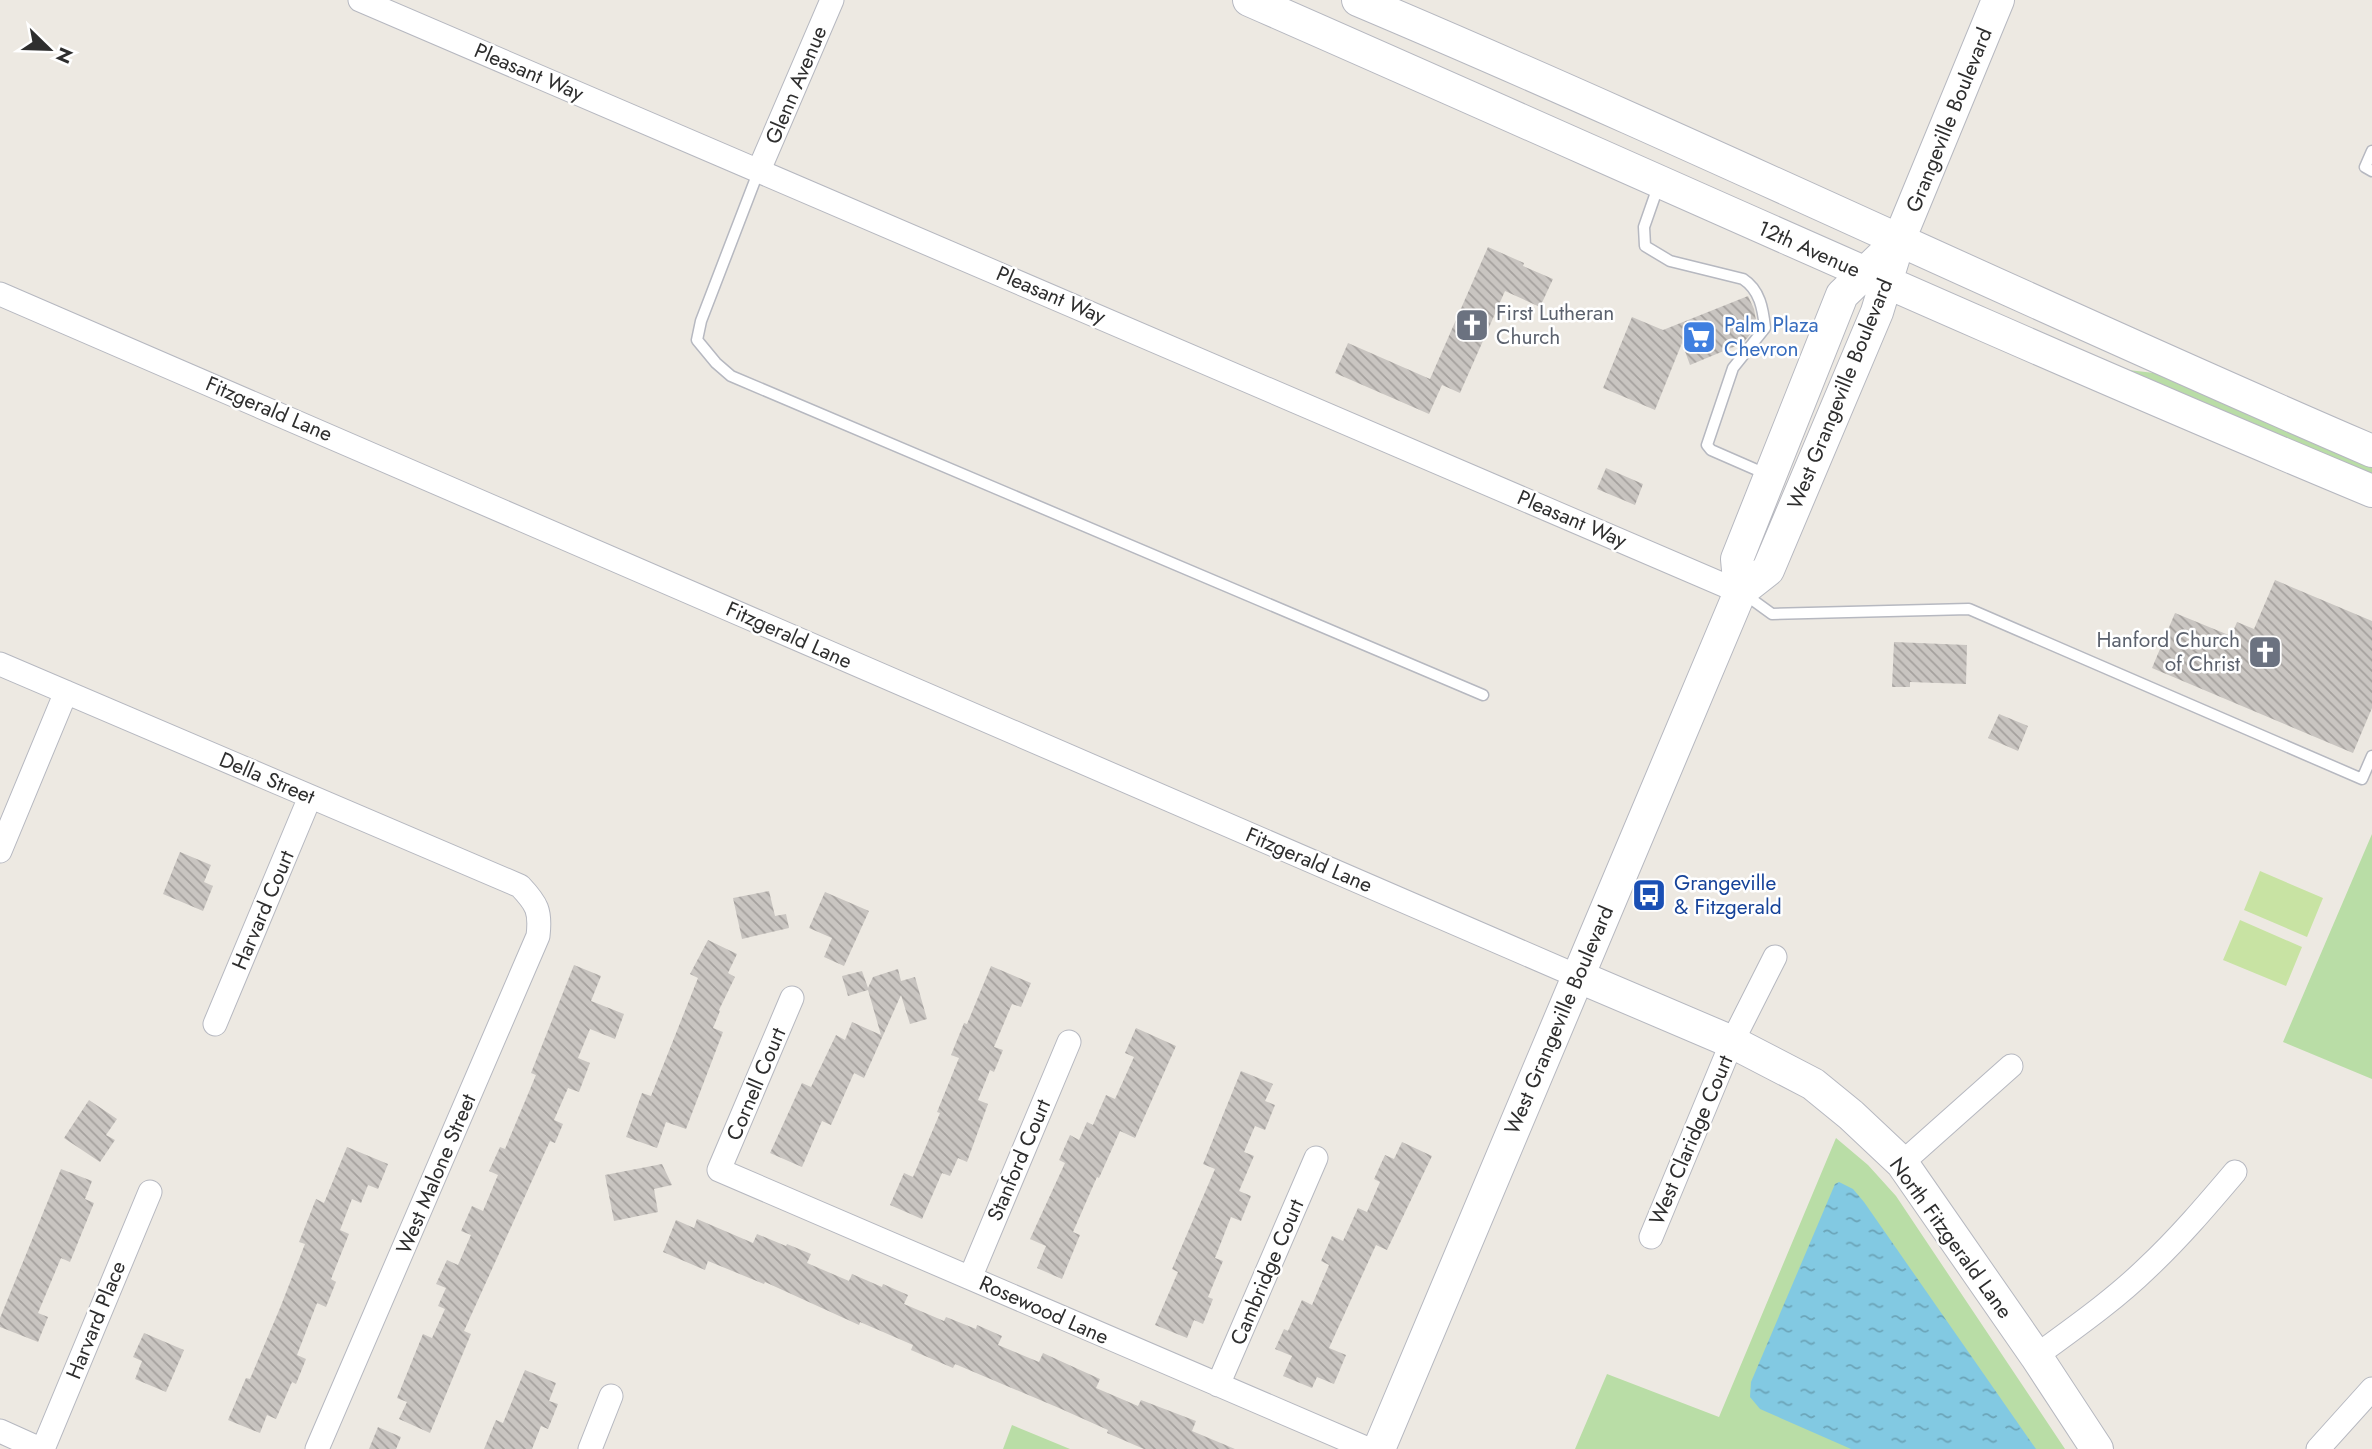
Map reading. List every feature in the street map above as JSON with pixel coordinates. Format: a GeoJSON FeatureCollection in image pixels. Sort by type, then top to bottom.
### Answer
{"type":"FeatureCollection","features":[{"type":"Feature","properties":{"kind":"main road","name":"12th Avenue"},"geometry":{"type":"LineString","coordinates":[[1249,0],[2157,402],[2372,491]]}},
{"type":"Feature","properties":{"kind":"main road","name":"12th Avenue"},"geometry":{"type":"LineString","coordinates":[[1358,0],[1899,240],[2172,365],[2372,450]]}},
{"type":"Feature","properties":{"kind":"main road","name":"Grangeville Boulevard"},"geometry":{"type":"LineString","coordinates":[[1899,240],[1998,0]]}},
{"type":"Feature","properties":{"kind":"main road","name":"West Grangeville Boulevard"},"geometry":{"type":"LineString","coordinates":[[1378,1449],[1740,592],[1737,559],[1842,296],[1875,278],[1899,240]]}},
{"type":"Feature","properties":{"kind":"main road","name":"West Grangeville Boulevard"},"geometry":{"type":"LineString","coordinates":[[1740,592],[1768,570],[1877,312],[1875,278]]}},
{"type":"Feature","properties":{"kind":"main road","name":"North Fitzgerald Lane"},"geometry":{"type":"LineString","coordinates":[[1577,976],[1732,1042],[1813,1084],[1851,1115],[1902,1163],[2036,1356],[2096,1449]]}},
{"type":"Feature","properties":{"kind":"street","name":"Pleasant Way"},"geometry":{"type":"LineString","coordinates":[[360,0],[1740,592]]}},
{"type":"Feature","properties":{"kind":"street","name":"Glenn Avenue"},"geometry":{"type":"LineString","coordinates":[[759,170],[827,4]]}},
{"type":"Feature","properties":{"kind":"street","name":"Fitzgerald Lane"},"geometry":{"type":"LineString","coordinates":[[0,294],[1577,976]]}},
{"type":"Feature","properties":{"kind":"street","name":"Della Street"},"geometry":{"type":"LineString","coordinates":[[0,664],[520,886],[531,898]]}},
{"type":"Feature","properties":{"kind":"street"},"geometry":{"type":"LineString","coordinates":[[0,850],[66,692]]}},
{"type":"Feature","properties":{"kind":"street","name":"Harvard Court"},"geometry":{"type":"LineString","coordinates":[[215,1024],[310,797]]}},
{"type":"Feature","properties":{"kind":"street","name":"West Malone Street"},"geometry":{"type":"LineString","coordinates":[[317,1449],[538,936],[540,916],[531,898]]}},
{"type":"Feature","properties":{"kind":"street"},"geometry":{"type":"LineString","coordinates":[[1732,1042],[1775,957]]}},
{"type":"Feature","properties":{"kind":"street","name":"Cornell Court"},"geometry":{"type":"LineString","coordinates":[[719,1170],[792,998]]}},
{"type":"Feature","properties":{"kind":"street","name":"Stanford Court"},"geometry":{"type":"LineString","coordinates":[[970,1278],[1069,1042]]}},
{"type":"Feature","properties":{"kind":"street","name":"West Claridge Court"},"geometry":{"type":"LineString","coordinates":[[1651,1237],[1732,1042]]}},
{"type":"Feature","properties":{"kind":"street"},"geometry":{"type":"LineString","coordinates":[[1902,1163],[2011,1066]]}},
{"type":"Feature","properties":{"kind":"street","name":"Cambridge Court"},"geometry":{"type":"LineString","coordinates":[[1218,1385],[1316,1158]]}},
{"type":"Feature","properties":{"kind":"street","name":"Rosewood Lane"},"geometry":{"type":"LineString","coordinates":[[719,1170],[1368,1449]]}},
{"type":"Feature","properties":{"kind":"street"},"geometry":{"type":"LineString","coordinates":[[2036,1356],[2147,1269],[2235,1172]]}},
{"type":"Feature","properties":{"kind":"street","name":"Harvard Place"},"geometry":{"type":"LineString","coordinates":[[42,1449],[150,1192]]}},
{"type":"Feature","properties":{"kind":"street"},"geometry":{"type":"LineString","coordinates":[[2318,1449],[2372,1389]]}},
{"type":"Feature","properties":{"kind":"street"},"geometry":{"type":"LineString","coordinates":[[590,1449],[611,1396]]}},
{"type":"Feature","properties":{"kind":"street"},"geometry":{"type":"LineString","coordinates":[[0,1431],[42,1449]]}},
{"type":"Feature","properties":{"kind":"lane"},"geometry":{"type":"LineString","coordinates":[[2372,151],[2365,167],[2372,171]]}},
{"type":"Feature","properties":{"kind":"lane"},"geometry":{"type":"LineString","coordinates":[[759,170],[737,221],[701,321],[697,340],[731,376],[1483,695]]}},
{"type":"Feature","properties":{"kind":"lane"},"geometry":{"type":"LineString","coordinates":[[1660,181],[1644,227],[1645,246],[1670,261],[1743,279],[1752,285],[1763,306],[1765,328],[1733,368],[1707,445],[1711,450],[1770,475]]}},
{"type":"Feature","properties":{"kind":"lane"},"geometry":{"type":"LineString","coordinates":[[1740,592],[1772,614],[1969,609],[2361,779],[2372,755]]}},
{"type":"Feature","properties":{"kind":"green space"},"geometry":{"type":"Polygon","coordinates":[[[2120,369],[2154,373],[2372,464],[2372,480],[2120,369]]]}},
{"type":"Feature","properties":{"kind":"green space"},"geometry":{"type":"Polygon","coordinates":[[[2372,834],[2372,1079],[2283,1042],[2372,834]]]}},
{"type":"Feature","properties":{"kind":"green space"},"geometry":{"type":"Polygon","coordinates":[[[2260,871],[2323,898],[2307,937],[2244,910],[2260,871]]]}},
{"type":"Feature","properties":{"kind":"green space"},"geometry":{"type":"Polygon","coordinates":[[[2240,920],[2302,947],[2286,986],[2223,960],[2240,920]]]}},
{"type":"Feature","properties":{"kind":"green space"},"geometry":{"type":"Polygon","coordinates":[[[1836,1138],[1868,1165],[1896,1196],[2065,1449],[1575,1449],[1607,1374],[1719,1417],[1836,1138]]]}},
{"type":"Feature","properties":{"kind":"green space"},"geometry":{"type":"Polygon","coordinates":[[[1012,1425],[1070,1449],[1003,1449],[1012,1425]]]}},
{"type":"Feature","properties":{"kind":"water"},"geometry":{"type":"Polygon","coordinates":[[[1839,1182],[1853,1189],[1864,1202],[2036,1449],[1851,1449],[1760,1409],[1750,1397],[1751,1382],[1835,1184],[1839,1182]]]}},
{"type":"Feature","properties":{"kind":"building","name":"First Lutheran Church"},"geometry":{"type":"Polygon","coordinates":[[[1488,247],[1553,279],[1540,307],[1505,291],[1460,393],[1442,385],[1429,414],[1335,373],[1348,343],[1430,379],[1488,247]]]}},
{"type":"Feature","properties":{"kind":"building"},"geometry":{"type":"Polygon","coordinates":[[[1748,296],[1757,326],[1743,343],[1690,365],[1682,343],[1655,410],[1603,388],[1632,317],[1663,330],[1748,296]]]}},
{"type":"Feature","properties":{"kind":"building"},"geometry":{"type":"Polygon","coordinates":[[[1606,468],[1643,484],[1635,505],[1597,489],[1606,468]]]}},
{"type":"Feature","properties":{"kind":"building","name":"Hanford Church of Christ"},"geometry":{"type":"Polygon","coordinates":[[[2275,580],[2372,621],[2372,708],[2353,753],[2152,668],[2175,613],[2231,636],[2237,622],[2254,629],[2275,580]]]}},
{"type":"Feature","properties":{"kind":"building"},"geometry":{"type":"Polygon","coordinates":[[[1894,642],[1967,645],[1966,684],[1910,682],[1910,687],[1892,687],[1894,642]]]}},
{"type":"Feature","properties":{"kind":"building"},"geometry":{"type":"Polygon","coordinates":[[[1999,714],[2028,726],[2018,751],[1988,738],[1999,714]]]}},
{"type":"Feature","properties":{"kind":"building"},"geometry":{"type":"Polygon","coordinates":[[[180,852],[211,865],[204,882],[213,886],[203,911],[163,894],[180,852]]]}},
{"type":"Feature","properties":{"kind":"building"},"geometry":{"type":"Polygon","coordinates":[[[769,891],[775,916],[786,914],[789,928],[742,939],[733,898],[769,891]]]}},
{"type":"Feature","properties":{"kind":"building"},"geometry":{"type":"Polygon","coordinates":[[[825,892],[869,911],[844,966],[824,957],[832,938],[809,928],[825,892]]]}},
{"type":"Feature","properties":{"kind":"building"},"geometry":{"type":"Polygon","coordinates":[[[708,940],[737,954],[728,973],[735,977],[713,1028],[723,1032],[686,1129],[666,1122],[657,1148],[626,1137],[642,1093],[651,1096],[698,978],[690,974],[708,940]]]}},
{"type":"Feature","properties":{"kind":"building"},"geometry":{"type":"Polygon","coordinates":[[[574,965],[601,976],[591,1001],[624,1014],[615,1039],[590,1029],[578,1058],[590,1063],[579,1092],[568,1088],[554,1120],[563,1124],[555,1143],[550,1141],[464,1331],[471,1334],[430,1433],[399,1419],[407,1402],[397,1398],[423,1334],[432,1338],[445,1309],[438,1306],[446,1288],[436,1284],[447,1260],[458,1265],[471,1235],[461,1231],[472,1206],[483,1211],[498,1175],[489,1171],[500,1147],[505,1149],[536,1075],[531,1073],[574,965]]]}},
{"type":"Feature","properties":{"kind":"building"},"geometry":{"type":"Polygon","coordinates":[[[991,966],[1031,983],[1021,1007],[1012,1004],[994,1047],[1003,1050],[994,1072],[990,1070],[978,1100],[988,1104],[967,1162],[958,1158],[950,1176],[942,1173],[922,1219],[890,1205],[904,1173],[913,1177],[940,1113],[937,1112],[959,1058],[951,1055],[991,966]]]}},
{"type":"Feature","properties":{"kind":"building"},"geometry":{"type":"Polygon","coordinates":[[[898,969],[901,981],[915,977],[927,1019],[910,1024],[901,995],[864,1078],[854,1073],[831,1125],[822,1121],[802,1167],[770,1153],[802,1083],[811,1087],[836,1035],[845,1040],[852,1022],[881,1035],[868,990],[848,996],[842,976],[862,971],[868,988],[873,977],[898,969]]]}},
{"type":"Feature","properties":{"kind":"building"},"geometry":{"type":"Polygon","coordinates":[[[1136,1028],[1176,1046],[1135,1138],[1120,1131],[1099,1178],[1097,1177],[1073,1232],[1080,1235],[1062,1279],[1037,1268],[1046,1246],[1030,1239],[1065,1163],[1059,1160],[1070,1135],[1079,1140],[1087,1122],[1093,1125],[1106,1095],[1115,1099],[1134,1057],[1125,1053],[1136,1028]]]}},
{"type":"Feature","properties":{"kind":"building"},"geometry":{"type":"Polygon","coordinates":[[[1241,1071],[1273,1084],[1265,1101],[1275,1105],[1265,1130],[1255,1126],[1244,1152],[1254,1156],[1239,1191],[1251,1196],[1241,1221],[1231,1217],[1215,1258],[1223,1261],[1208,1297],[1213,1299],[1203,1324],[1194,1320],[1187,1338],[1155,1325],[1178,1272],[1172,1269],[1215,1169],[1203,1164],[1241,1071]]]}},
{"type":"Feature","properties":{"kind":"building"},"geometry":{"type":"Polygon","coordinates":[[[89,1100],[117,1119],[106,1135],[115,1140],[100,1162],[64,1138],[89,1100]]]}},
{"type":"Feature","properties":{"kind":"building"},"geometry":{"type":"Polygon","coordinates":[[[1402,1142],[1432,1156],[1387,1250],[1376,1245],[1329,1348],[1346,1355],[1334,1384],[1317,1377],[1312,1388],[1283,1376],[1292,1356],[1275,1349],[1284,1329],[1288,1331],[1302,1300],[1312,1305],[1329,1265],[1321,1261],[1332,1236],[1343,1241],[1358,1208],[1367,1212],[1380,1182],[1374,1179],[1385,1155],[1394,1159],[1402,1142]]]}},
{"type":"Feature","properties":{"kind":"building"},"geometry":{"type":"Polygon","coordinates":[[[347,1147],[388,1164],[378,1189],[368,1185],[361,1203],[352,1199],[340,1230],[349,1234],[331,1279],[336,1282],[326,1307],[317,1303],[297,1355],[306,1359],[296,1384],[292,1382],[276,1419],[267,1415],[260,1433],[228,1420],[246,1378],[250,1379],[280,1308],[305,1244],[299,1242],[316,1199],[324,1203],[347,1147]]]}},
{"type":"Feature","properties":{"kind":"building"},"geometry":{"type":"Polygon","coordinates":[[[662,1164],[672,1185],[654,1189],[658,1212],[614,1221],[605,1175],[662,1164]]]}},
{"type":"Feature","properties":{"kind":"building"},"geometry":{"type":"Polygon","coordinates":[[[61,1169],[92,1181],[85,1199],[94,1203],[70,1262],[61,1258],[38,1313],[48,1317],[38,1342],[0,1327],[0,1318],[61,1169]]]}},
{"type":"Feature","properties":{"kind":"building"},"geometry":{"type":"Polygon","coordinates":[[[697,1219],[753,1243],[757,1234],[786,1246],[787,1244],[811,1254],[807,1263],[849,1281],[852,1274],[882,1287],[883,1284],[908,1295],[904,1304],[944,1321],[946,1317],[976,1329],[977,1325],[1002,1336],[998,1345],[1039,1362],[1043,1353],[1100,1379],[1096,1388],[1138,1406],[1141,1400],[1196,1421],[1192,1431],[1235,1449],[1144,1449],[1059,1408],[955,1364],[953,1368],[911,1350],[913,1345],[860,1322],[859,1325],[765,1282],[764,1284],[708,1261],[705,1270],[663,1252],[676,1220],[694,1228],[697,1219]]]}},
{"type":"Feature","properties":{"kind":"building"},"geometry":{"type":"Polygon","coordinates":[[[144,1333],[184,1350],[166,1392],[135,1379],[142,1361],[133,1357],[144,1333]]]}},
{"type":"Feature","properties":{"kind":"building"},"geometry":{"type":"Polygon","coordinates":[[[525,1370],[556,1383],[549,1401],[558,1404],[548,1429],[541,1426],[532,1449],[484,1449],[496,1420],[503,1423],[525,1370]]]}},
{"type":"Feature","properties":{"kind":"building"},"geometry":{"type":"Polygon","coordinates":[[[378,1427],[401,1437],[396,1449],[369,1449],[378,1427]]]}},
{"type":"Feature","properties":{"kind":"place","name":"First Lutheran Church"},"geometry":{"type":"Point","coordinates":[1472,325]}},
{"type":"Feature","properties":{"kind":"place","name":"Palm Plaza Chevron"},"geometry":{"type":"Point","coordinates":[1699,337]}},
{"type":"Feature","properties":{"kind":"place","name":"Hanford Church of Christ"},"geometry":{"type":"Point","coordinates":[2265,652]}},
{"type":"Feature","properties":{"kind":"place","name":"Grangeville & Fitzgerald"},"geometry":{"type":"Point","coordinates":[1649,895]}}]}
